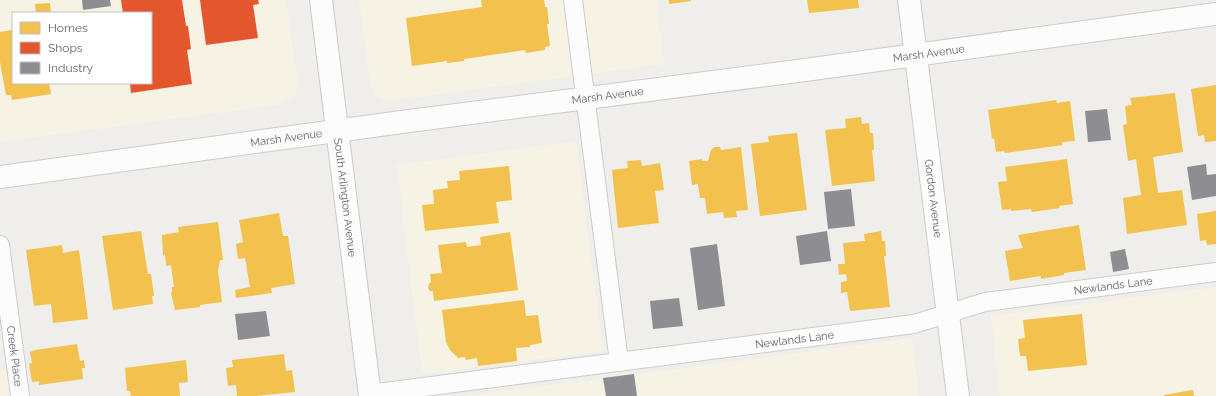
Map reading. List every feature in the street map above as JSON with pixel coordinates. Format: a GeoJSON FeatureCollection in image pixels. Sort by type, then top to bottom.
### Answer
{"type":"FeatureCollection","features":[{"type":"Feature","properties":{"kind":"street","name":"South Arlington Avenue"},"geometry":{"type":"LineString","coordinates":[[321,0],[370,395]]}},
{"type":"Feature","properties":{"kind":"street","name":"Gordon Avenue"},"geometry":{"type":"LineString","coordinates":[[909,0],[958,396]]}},
{"type":"Feature","properties":{"kind":"street","name":"Marsh Avenue"},"geometry":{"type":"LineString","coordinates":[[0,177],[1216,14]]}},
{"type":"Feature","properties":{"kind":"lane"},"geometry":{"type":"LineString","coordinates":[[573,0],[619,362]]}},
{"type":"Feature","properties":{"kind":"lane","name":"Creek Place"},"geometry":{"type":"LineString","coordinates":[[0,245],[20,396]]}},
{"type":"Feature","properties":{"kind":"lane","name":"Newlands Lane"},"geometry":{"type":"LineString","coordinates":[[370,395],[914,324],[985,302],[1216,272]]}},
{"type":"Feature","properties":{"kind":"shaded area"},"geometry":{"type":"Polygon","coordinates":[[[0,0],[286,0],[298,85],[295,96],[283,104],[0,142],[0,0]]]}},
{"type":"Feature","properties":{"kind":"shaded area"},"geometry":{"type":"Polygon","coordinates":[[[359,0],[656,0],[664,64],[388,101],[375,96],[370,85],[359,0]]]}},
{"type":"Feature","properties":{"kind":"shaded area"},"geometry":{"type":"Polygon","coordinates":[[[576,141],[603,351],[422,374],[397,165],[576,141]]]}},
{"type":"Feature","properties":{"kind":"shaded area"},"geometry":{"type":"Polygon","coordinates":[[[1216,287],[1216,396],[1000,396],[991,316],[1216,287]]]}},
{"type":"Feature","properties":{"kind":"shaded area"},"geometry":{"type":"Polygon","coordinates":[[[912,338],[919,396],[461,396],[602,379],[912,338]]]}},
{"type":"Feature","properties":{"kind":"shaded area"},"geometry":{"type":"Polygon","coordinates":[[[17,369],[20,396],[0,396],[0,371],[17,369]]]}},
{"type":"Feature","properties":{"kind":"building: Homes"},"geometry":{"type":"Polygon","coordinates":[[[481,0],[544,0],[545,7],[547,7],[549,24],[547,24],[550,46],[545,47],[545,50],[526,53],[525,50],[464,59],[464,61],[447,63],[447,61],[412,66],[406,18],[482,7],[481,0]]]}},
{"type":"Feature","properties":{"kind":"building: Homes"},"geometry":{"type":"Polygon","coordinates":[[[669,0],[691,0],[691,1],[669,4],[669,0]]]}},
{"type":"Feature","properties":{"kind":"building: Homes"},"geometry":{"type":"Polygon","coordinates":[[[807,0],[858,0],[859,8],[809,13],[807,0]]]}},
{"type":"Feature","properties":{"kind":"building: Homes"},"geometry":{"type":"Polygon","coordinates":[[[50,3],[51,12],[36,12],[35,4],[50,3]]]}},
{"type":"Feature","properties":{"kind":"building: Homes"},"geometry":{"type":"Polygon","coordinates":[[[12,30],[12,84],[49,84],[51,94],[12,100],[11,95],[6,95],[0,62],[0,32],[12,30]]]}},
{"type":"Feature","properties":{"kind":"building: Homes"},"geometry":{"type":"Polygon","coordinates":[[[1216,85],[1216,141],[1205,142],[1204,135],[1198,136],[1191,89],[1216,85]]]}},
{"type":"Feature","properties":{"kind":"building: Homes"},"geometry":{"type":"Polygon","coordinates":[[[1175,93],[1183,152],[1153,157],[1158,193],[1182,190],[1187,225],[1127,234],[1123,198],[1141,195],[1136,159],[1128,161],[1123,125],[1127,124],[1125,106],[1132,105],[1130,98],[1175,93]]]}},
{"type":"Feature","properties":{"kind":"building: Homes"},"geometry":{"type":"Polygon","coordinates":[[[1056,100],[1057,103],[1070,101],[1075,141],[1062,142],[1063,145],[1005,153],[1004,151],[996,152],[994,138],[992,139],[988,110],[1056,100]]]}},
{"type":"Feature","properties":{"kind":"building: Homes"},"geometry":{"type":"Polygon","coordinates":[[[861,117],[862,124],[869,123],[870,133],[873,133],[874,150],[872,150],[875,181],[832,186],[825,130],[846,128],[845,119],[861,117]]]}},
{"type":"Feature","properties":{"kind":"building: Homes"},"geometry":{"type":"Polygon","coordinates":[[[797,133],[807,210],[760,216],[751,144],[769,142],[768,136],[797,133]]]}},
{"type":"Feature","properties":{"kind":"building: Homes"},"geometry":{"type":"Polygon","coordinates":[[[715,147],[720,147],[721,150],[741,147],[748,210],[736,211],[737,217],[724,218],[723,212],[707,214],[705,198],[700,198],[698,184],[692,185],[689,161],[702,159],[702,161],[708,161],[711,150],[715,147]]]}},
{"type":"Feature","properties":{"kind":"building: Homes"},"geometry":{"type":"Polygon","coordinates":[[[1067,159],[1073,204],[1059,206],[1060,208],[1032,212],[1031,209],[1011,211],[1011,209],[1002,210],[998,182],[1007,181],[1005,167],[1067,159]]]}},
{"type":"Feature","properties":{"kind":"building: Homes"},"geometry":{"type":"Polygon","coordinates":[[[641,160],[642,166],[660,163],[664,190],[655,191],[659,223],[618,228],[612,170],[628,168],[627,161],[641,160]]]}},
{"type":"Feature","properties":{"kind":"building: Homes"},"geometry":{"type":"Polygon","coordinates":[[[509,166],[512,200],[496,202],[499,223],[425,231],[422,205],[434,204],[433,190],[448,188],[447,181],[460,180],[459,171],[509,166]]]}},
{"type":"Feature","properties":{"kind":"building: Homes"},"geometry":{"type":"Polygon","coordinates":[[[1216,211],[1216,244],[1207,245],[1206,240],[1200,241],[1197,214],[1216,211]]]}},
{"type":"Feature","properties":{"kind":"building: Homes"},"geometry":{"type":"Polygon","coordinates":[[[279,213],[283,236],[288,236],[295,284],[271,288],[272,293],[236,298],[235,290],[250,287],[245,258],[238,259],[236,244],[243,242],[239,220],[279,213]]]}},
{"type":"Feature","properties":{"kind":"building: Homes"},"geometry":{"type":"Polygon","coordinates":[[[218,222],[223,260],[220,260],[218,271],[222,302],[200,305],[200,307],[175,310],[171,293],[172,287],[174,287],[171,265],[166,266],[165,254],[163,256],[162,235],[179,232],[178,227],[218,222]]]}},
{"type":"Feature","properties":{"kind":"building: Homes"},"geometry":{"type":"Polygon","coordinates":[[[1079,225],[1086,270],[1064,273],[1064,275],[1041,279],[1041,276],[1010,281],[1005,251],[1023,248],[1018,235],[1079,225]]]}},
{"type":"Feature","properties":{"kind":"building: Homes"},"geometry":{"type":"Polygon","coordinates":[[[141,231],[148,274],[151,274],[154,296],[152,296],[153,304],[113,310],[102,236],[141,231]]]}},
{"type":"Feature","properties":{"kind":"building: Homes"},"geometry":{"type":"Polygon","coordinates":[[[881,231],[882,241],[885,241],[886,256],[884,256],[890,307],[850,311],[847,292],[841,293],[841,282],[847,281],[846,274],[839,275],[838,264],[845,264],[843,243],[865,241],[864,234],[881,231]]]}},
{"type":"Feature","properties":{"kind":"building: Homes"},"geometry":{"type":"Polygon","coordinates":[[[510,232],[518,290],[434,301],[433,291],[430,291],[428,288],[431,282],[430,274],[442,273],[438,245],[466,242],[467,247],[481,245],[480,237],[510,232]]]}},
{"type":"Feature","properties":{"kind":"building: Homes"},"geometry":{"type":"Polygon","coordinates":[[[62,245],[63,253],[79,250],[88,319],[53,323],[51,304],[34,306],[26,250],[62,245]]]}},
{"type":"Feature","properties":{"kind":"building: Homes"},"geometry":{"type":"Polygon","coordinates":[[[524,300],[526,316],[538,315],[542,343],[530,345],[530,347],[516,348],[517,361],[478,366],[477,358],[466,360],[465,357],[458,358],[450,350],[446,342],[442,310],[524,300]]]}},
{"type":"Feature","properties":{"kind":"building: Homes"},"geometry":{"type":"Polygon","coordinates":[[[1082,314],[1087,365],[1028,371],[1026,356],[1020,356],[1018,339],[1025,338],[1023,320],[1082,314]]]}},
{"type":"Feature","properties":{"kind":"building: Homes"},"geometry":{"type":"Polygon","coordinates":[[[77,344],[80,361],[84,360],[85,368],[82,368],[83,379],[39,385],[39,381],[32,382],[29,364],[32,363],[30,352],[77,344]]]}},
{"type":"Feature","properties":{"kind":"building: Homes"},"geometry":{"type":"Polygon","coordinates":[[[284,354],[286,371],[292,370],[295,392],[256,396],[237,396],[236,385],[228,386],[226,368],[233,367],[232,360],[284,354]]]}},
{"type":"Feature","properties":{"kind":"building: Homes"},"geometry":{"type":"Polygon","coordinates":[[[186,360],[188,382],[179,383],[180,396],[131,396],[130,391],[127,391],[125,368],[186,360]]]}},
{"type":"Feature","properties":{"kind":"building: Homes"},"geometry":{"type":"Polygon","coordinates":[[[1193,390],[1194,396],[1164,396],[1164,395],[1193,390]]]}},
{"type":"Feature","properties":{"kind":"building: Shops"},"geometry":{"type":"Polygon","coordinates":[[[121,0],[182,0],[186,26],[188,26],[191,49],[187,50],[192,84],[131,93],[130,84],[152,84],[152,12],[123,12],[121,0]]]}},
{"type":"Feature","properties":{"kind":"building: Shops"},"geometry":{"type":"Polygon","coordinates":[[[200,0],[258,0],[259,4],[253,5],[258,38],[206,45],[200,0]]]}},
{"type":"Feature","properties":{"kind":"building: Industry"},"geometry":{"type":"Polygon","coordinates":[[[82,0],[110,0],[111,6],[83,10],[82,0]]]}},
{"type":"Feature","properties":{"kind":"building: Industry"},"geometry":{"type":"Polygon","coordinates":[[[1107,109],[1111,140],[1088,142],[1085,111],[1107,109]]]}},
{"type":"Feature","properties":{"kind":"building: Industry"},"geometry":{"type":"Polygon","coordinates":[[[1206,164],[1207,175],[1216,174],[1216,196],[1192,200],[1187,167],[1206,164]]]}},
{"type":"Feature","properties":{"kind":"building: Industry"},"geometry":{"type":"Polygon","coordinates":[[[851,189],[855,226],[828,229],[824,192],[851,189]]]}},
{"type":"Feature","properties":{"kind":"building: Industry"},"geometry":{"type":"Polygon","coordinates":[[[827,231],[831,261],[800,265],[796,236],[827,231]]]}},
{"type":"Feature","properties":{"kind":"building: Industry"},"geometry":{"type":"Polygon","coordinates":[[[717,244],[725,306],[698,310],[690,248],[717,244]]]}},
{"type":"Feature","properties":{"kind":"building: Industry"},"geometry":{"type":"Polygon","coordinates":[[[1125,249],[1129,269],[1113,272],[1110,252],[1125,249]]]}},
{"type":"Feature","properties":{"kind":"building: Industry"},"geometry":{"type":"Polygon","coordinates":[[[679,298],[683,326],[653,329],[650,301],[679,298]]]}},
{"type":"Feature","properties":{"kind":"building: Industry"},"geometry":{"type":"Polygon","coordinates":[[[266,311],[270,336],[238,340],[235,314],[266,311]]]}},
{"type":"Feature","properties":{"kind":"building: Industry"},"geometry":{"type":"Polygon","coordinates":[[[634,374],[637,396],[606,396],[603,378],[634,374]]]}}]}
